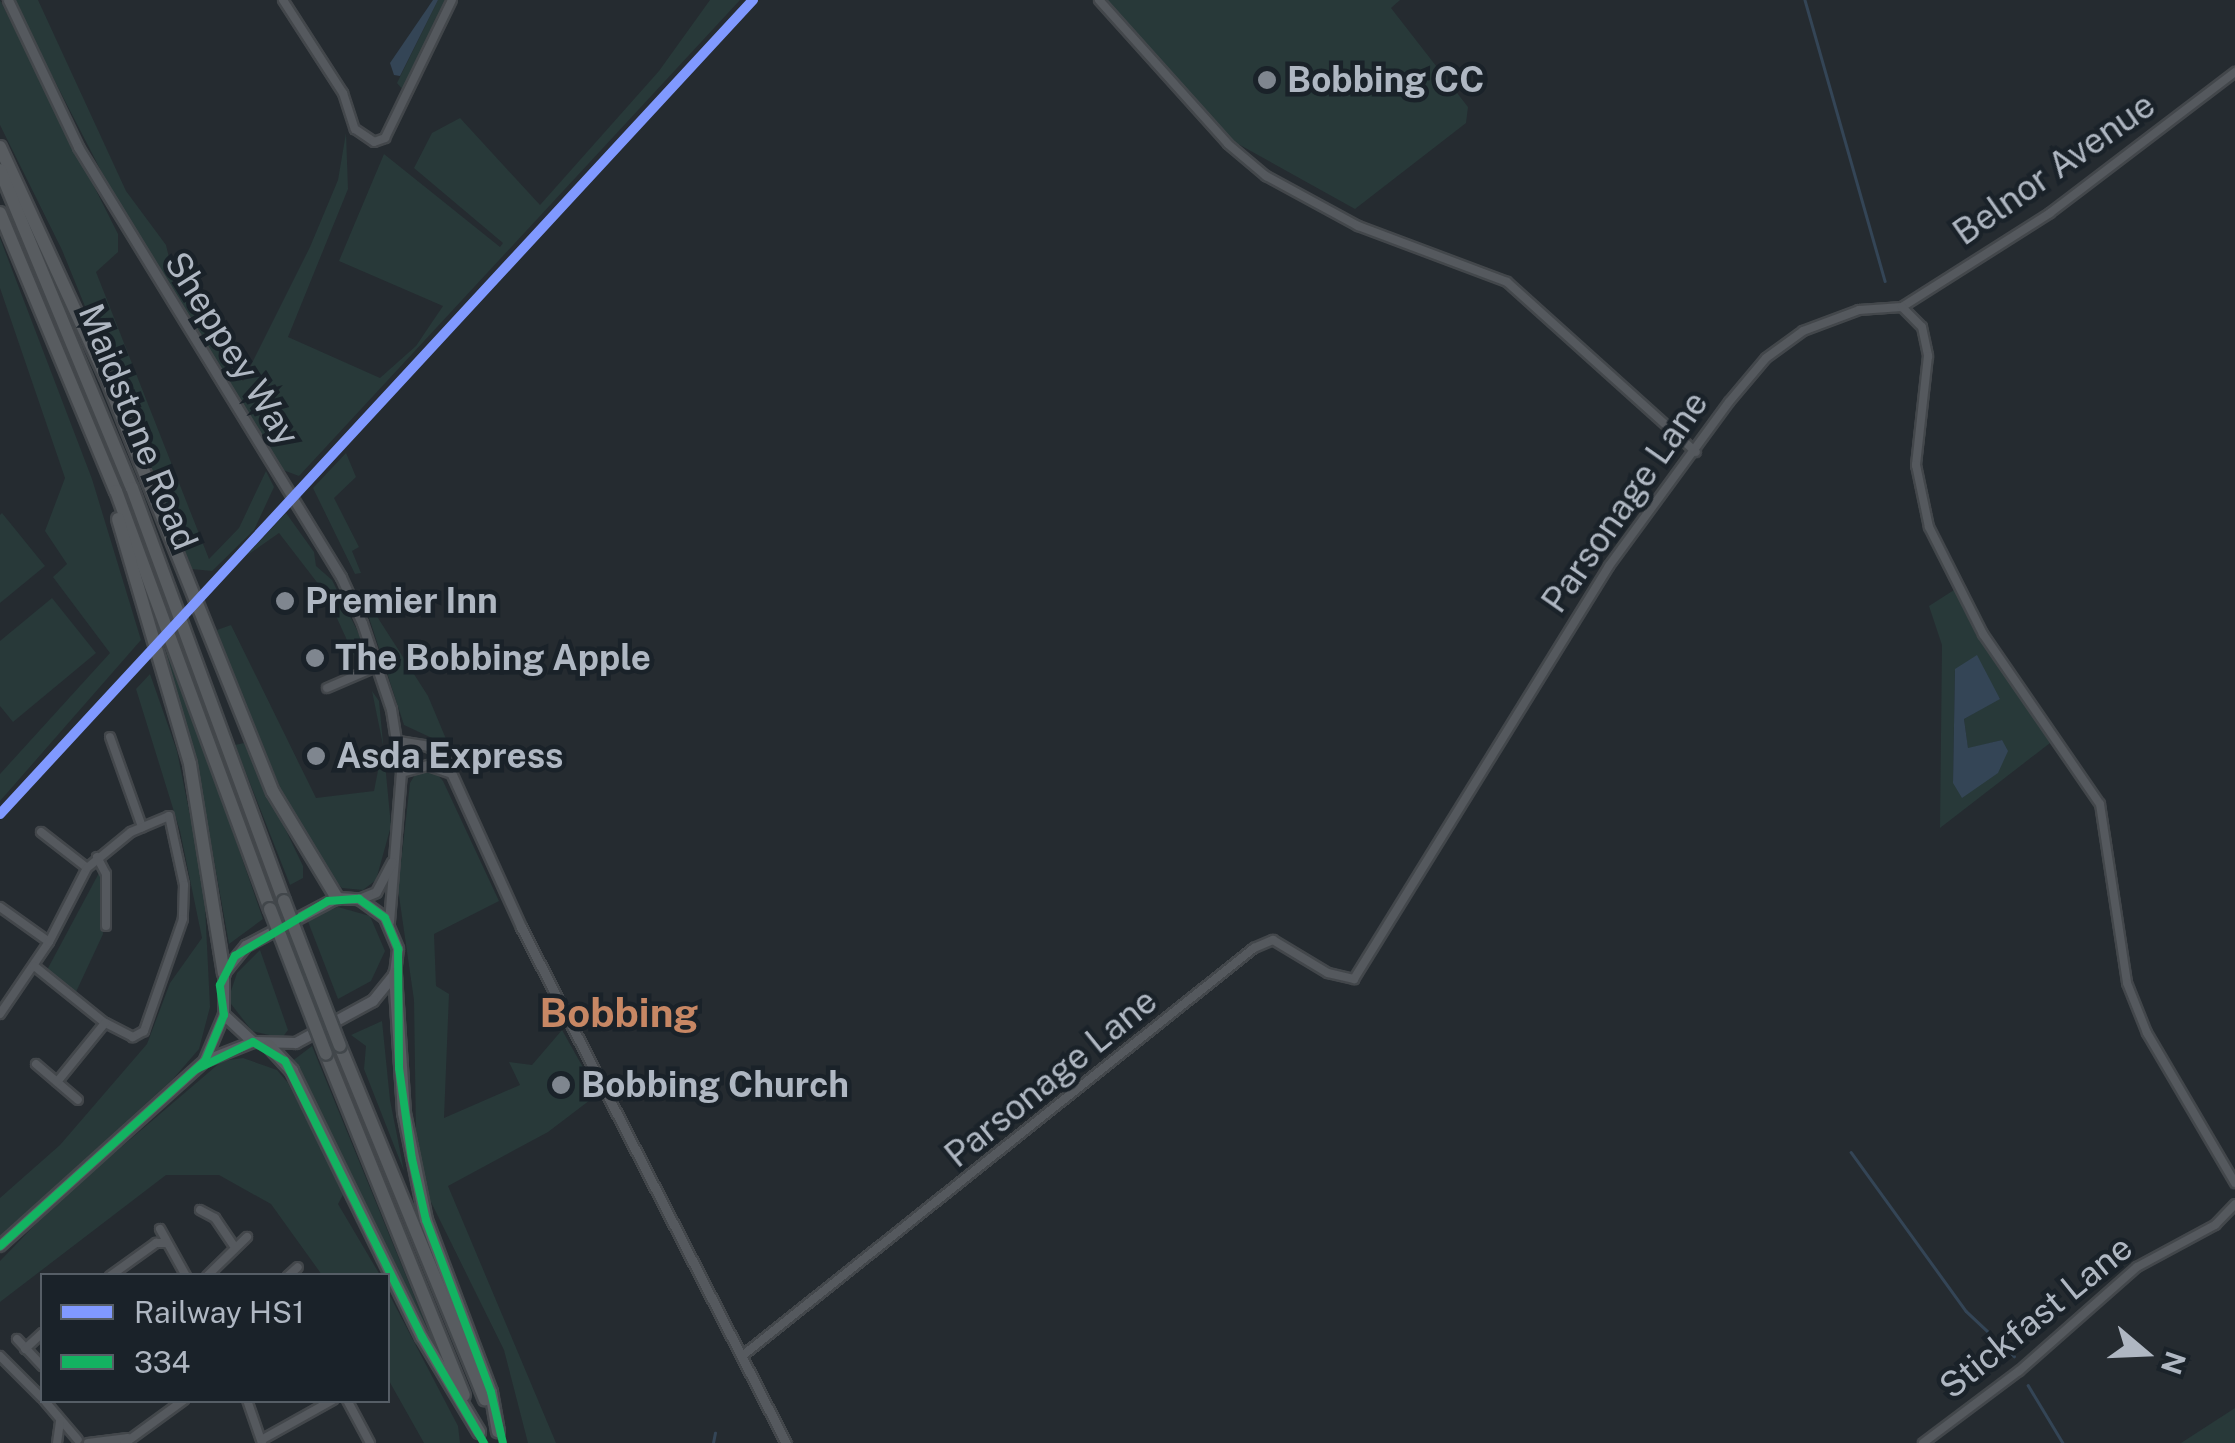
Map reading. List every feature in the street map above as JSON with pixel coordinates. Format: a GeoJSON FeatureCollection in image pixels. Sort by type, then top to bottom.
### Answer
{"type":"FeatureCollection","features":[{"type":"Feature","properties":{"kind":"highway"},"geometry":{"type":"LineString","coordinates":[[0,147],[106,377],[201,620],[291,829],[337,898]]}},
{"type":"Feature","properties":{"kind":"highway","name":"Maidstone Road"},"geometry":{"type":"LineString","coordinates":[[0,170],[174,603],[340,1046],[501,1437]]}},
{"type":"Feature","properties":{"kind":"highway","name":"Maidstone Road"},"geometry":{"type":"LineString","coordinates":[[0,213],[116,491],[270,909],[481,1437]]}},
{"type":"Feature","properties":{"kind":"highway"},"geometry":{"type":"LineString","coordinates":[[116,491],[201,813],[224,973]]}},
{"type":"Feature","properties":{"kind":"highway"},"geometry":{"type":"LineString","coordinates":[[395,974],[404,1113],[422,1205],[491,1392],[501,1437]]}},
{"type":"Feature","properties":{"kind":"highway"},"geometry":{"type":"LineString","coordinates":[[269,1046],[292,1071],[422,1337],[481,1437]]}},
{"type":"Feature","properties":{"kind":"main road"},"geometry":{"type":"LineString","coordinates":[[205,1061],[224,1015],[224,973],[246,946],[337,898],[359,899],[389,925],[398,949],[395,974],[354,1013],[296,1043],[269,1046],[253,1042],[224,1015]]}},
{"type":"Feature","properties":{"kind":"main road"},"geometry":{"type":"LineString","coordinates":[[0,1246],[205,1061],[253,1042]]}},
{"type":"Feature","properties":{"kind":"street","name":"Sheppey Way"},"geometry":{"type":"LineString","coordinates":[[8,0],[78,148],[340,577],[378,666],[402,772],[389,925]]}},
{"type":"Feature","properties":{"kind":"street"},"geometry":{"type":"LineString","coordinates":[[283,0],[343,93],[355,129],[364,140],[385,138],[452,0]]}},
{"type":"Feature","properties":{"kind":"street"},"geometry":{"type":"LineString","coordinates":[[1099,0],[1228,144],[1266,176],[1358,226],[1507,282],[1696,452]]}},
{"type":"Feature","properties":{"kind":"street","name":"Belnor Avenue"},"geometry":{"type":"LineString","coordinates":[[1902,307],[2050,213],[2235,72]]}},
{"type":"Feature","properties":{"kind":"street"},"geometry":{"type":"LineString","coordinates":[[1902,307],[1922,327],[1928,356],[1916,437],[1929,527],[1982,634],[2100,804],[2127,983],[2147,1033],[2235,1183]]}},
{"type":"Feature","properties":{"kind":"street","name":"Parsonage Lane"},"geometry":{"type":"LineString","coordinates":[[742,1356],[1254,948],[1273,940],[1328,973],[1354,979],[1608,566],[1740,388],[1802,331],[1859,310],[1902,307]]}},
{"type":"Feature","properties":{"kind":"street"},"geometry":{"type":"LineString","coordinates":[[327,688],[378,666]]}},
{"type":"Feature","properties":{"kind":"street"},"geometry":{"type":"LineString","coordinates":[[110,737],[142,827]]}},
{"type":"Feature","properties":{"kind":"street"},"geometry":{"type":"LineString","coordinates":[[398,741],[438,752],[452,773],[520,926],[786,1443]]}},
{"type":"Feature","properties":{"kind":"street"},"geometry":{"type":"LineString","coordinates":[[402,772],[428,765],[452,773]]}},
{"type":"Feature","properties":{"kind":"street"},"geometry":{"type":"LineString","coordinates":[[2,1008],[49,942],[87,868],[142,827],[169,816],[184,885],[183,920],[144,1031],[133,1037],[105,1023],[34,966]]}},
{"type":"Feature","properties":{"kind":"street"},"geometry":{"type":"LineString","coordinates":[[40,832],[87,868]]}},
{"type":"Feature","properties":{"kind":"street","name":"Sheppey Way"},"geometry":{"type":"LineString","coordinates":[[359,899],[376,892],[396,852]]}},
{"type":"Feature","properties":{"kind":"street"},"geometry":{"type":"LineString","coordinates":[[97,857],[106,874],[106,926]]}},
{"type":"Feature","properties":{"kind":"street"},"geometry":{"type":"LineString","coordinates":[[0,907],[49,942]]}},
{"type":"Feature","properties":{"kind":"street"},"geometry":{"type":"LineString","coordinates":[[57,1082],[105,1023]]}},
{"type":"Feature","properties":{"kind":"street"},"geometry":{"type":"LineString","coordinates":[[36,1064],[78,1100]]}},
{"type":"Feature","properties":{"kind":"street","name":"Stickfast Lane"},"geometry":{"type":"LineString","coordinates":[[1923,1443],[2019,1371],[2137,1267],[2215,1225],[2235,1204]]}},
{"type":"Feature","properties":{"kind":"street"},"geometry":{"type":"LineString","coordinates":[[200,1210],[215,1218],[235,1248]]}},
{"type":"Feature","properties":{"kind":"street"},"geometry":{"type":"LineString","coordinates":[[160,1229],[184,1273]]}},
{"type":"Feature","properties":{"kind":"street"},"geometry":{"type":"LineString","coordinates":[[210,1273],[246,1238]]}},
{"type":"Feature","properties":{"kind":"street"},"geometry":{"type":"LineString","coordinates":[[114,1273],[156,1244],[168,1243]]}},
{"type":"Feature","properties":{"kind":"street"},"geometry":{"type":"LineString","coordinates":[[292,1273],[298,1268]]}},
{"type":"Feature","properties":{"kind":"street"},"geometry":{"type":"LineString","coordinates":[[25,1349],[40,1335]]}},
{"type":"Feature","properties":{"kind":"street"},"geometry":{"type":"LineString","coordinates":[[17,1339],[40,1364]]}},
{"type":"Feature","properties":{"kind":"street"},"geometry":{"type":"LineString","coordinates":[[0,1356],[40,1396]]}},
{"type":"Feature","properties":{"kind":"street"},"geometry":{"type":"LineString","coordinates":[[46,1403],[85,1442]]}},
{"type":"Feature","properties":{"kind":"street"},"geometry":{"type":"LineString","coordinates":[[60,1421],[61,1443],[128,1440],[180,1403]]}},
{"type":"Feature","properties":{"kind":"street"},"geometry":{"type":"LineString","coordinates":[[248,1403],[262,1441],[328,1403]]}},
{"type":"Feature","properties":{"kind":"street"},"geometry":{"type":"LineString","coordinates":[[349,1403],[370,1442],[383,1441]]}},
{"type":"Feature","properties":{"kind":"shaded area"},"geometry":{"type":"Polygon","coordinates":[[[0,0],[118,234],[118,252],[96,272],[209,559],[239,528],[266,471],[274,487],[254,530],[212,571],[192,569],[62,250],[0,125],[0,0]]]}},
{"type":"Feature","properties":{"kind":"shaded area"},"geometry":{"type":"Polygon","coordinates":[[[13,0],[38,0],[126,191],[166,245],[172,270],[243,381],[310,247],[338,180],[346,133],[348,189],[288,337],[380,378],[416,346],[443,306],[339,261],[384,154],[500,247],[503,243],[414,168],[432,133],[460,118],[540,205],[659,71],[710,0],[740,0],[299,476],[283,470],[113,194],[13,0]]]}},
{"type":"Feature","properties":{"kind":"shaded area"},"geometry":{"type":"Polygon","coordinates":[[[438,0],[451,0],[403,90],[397,83],[438,0]]]}},
{"type":"Feature","properties":{"kind":"shaded area"},"geometry":{"type":"Polygon","coordinates":[[[1104,0],[1400,0],[1391,8],[1468,107],[1466,123],[1355,209],[1231,140],[1104,0]]]}},
{"type":"Feature","properties":{"kind":"shaded area"},"geometry":{"type":"Polygon","coordinates":[[[0,238],[92,479],[141,640],[0,801],[0,774],[110,653],[53,577],[67,564],[45,531],[65,478],[0,288],[0,238]]]}},
{"type":"Feature","properties":{"kind":"shaded area"},"geometry":{"type":"Polygon","coordinates":[[[346,453],[356,477],[334,498],[359,547],[352,551],[361,573],[355,574],[313,488],[346,453]]]}},
{"type":"Feature","properties":{"kind":"shaded area"},"geometry":{"type":"Polygon","coordinates":[[[286,513],[314,552],[316,566],[332,580],[361,638],[356,660],[326,594],[279,533],[246,556],[286,513]]]}},
{"type":"Feature","properties":{"kind":"shaded area"},"geometry":{"type":"Polygon","coordinates":[[[0,515],[45,566],[0,603],[0,515]]]}},
{"type":"Feature","properties":{"kind":"shaded area"},"geometry":{"type":"Polygon","coordinates":[[[360,590],[428,696],[449,746],[404,725],[360,590]]]}},
{"type":"Feature","properties":{"kind":"shaded area"},"geometry":{"type":"Polygon","coordinates":[[[1954,590],[2050,743],[1940,828],[1942,645],[1929,606],[1954,590]],[[1955,669],[1953,783],[2002,740],[1968,749],[1964,719],[2000,698],[1955,669]]]}},
{"type":"Feature","properties":{"kind":"shaded area"},"geometry":{"type":"Polygon","coordinates":[[[52,598],[96,653],[13,722],[0,706],[0,641],[52,598]]]}},
{"type":"Feature","properties":{"kind":"shaded area"},"geometry":{"type":"Polygon","coordinates":[[[231,625],[316,798],[374,791],[383,745],[372,691],[379,701],[391,826],[376,880],[363,890],[342,888],[325,872],[288,806],[226,659],[217,630],[231,625]]]}},
{"type":"Feature","properties":{"kind":"shaded area"},"geometry":{"type":"Polygon","coordinates":[[[170,651],[263,919],[229,944],[202,793],[165,655],[170,651]]]}},
{"type":"Feature","properties":{"kind":"shaded area"},"geometry":{"type":"Polygon","coordinates":[[[150,674],[177,751],[204,885],[210,1007],[199,1049],[173,1079],[0,1236],[0,1198],[60,1145],[147,1044],[170,983],[202,938],[180,831],[136,689],[150,674]]]}},
{"type":"Feature","properties":{"kind":"shaded area"},"geometry":{"type":"Polygon","coordinates":[[[244,743],[303,866],[303,878],[290,885],[235,745],[244,743]]]}},
{"type":"Feature","properties":{"kind":"shaded area"},"geometry":{"type":"Polygon","coordinates":[[[432,769],[443,781],[499,901],[434,934],[436,986],[449,994],[444,1118],[520,1085],[509,1062],[532,1065],[562,1030],[598,1094],[548,1132],[448,1186],[556,1443],[528,1443],[504,1350],[430,1200],[416,1134],[414,1000],[398,889],[410,783],[416,773],[432,769]]]}},
{"type":"Feature","properties":{"kind":"shaded area"},"geometry":{"type":"Polygon","coordinates":[[[100,871],[103,934],[76,992],[47,970],[100,871]]]}},
{"type":"Feature","properties":{"kind":"shaded area"},"geometry":{"type":"Polygon","coordinates":[[[338,907],[370,916],[385,951],[371,981],[338,999],[307,919],[338,907]]]}},
{"type":"Feature","properties":{"kind":"shaded area"},"geometry":{"type":"Polygon","coordinates":[[[260,950],[288,1030],[282,1038],[252,1031],[228,1000],[237,973],[260,950]]]}},
{"type":"Feature","properties":{"kind":"shaded area"},"geometry":{"type":"Polygon","coordinates":[[[382,1021],[390,1100],[404,1171],[364,1069],[366,1046],[351,1035],[382,1021]]]}},
{"type":"Feature","properties":{"kind":"shaded area"},"geometry":{"type":"Polygon","coordinates":[[[312,1046],[429,1332],[425,1333],[291,1062],[312,1046]]]}},
{"type":"Feature","properties":{"kind":"shaded area"},"geometry":{"type":"Polygon","coordinates":[[[243,1058],[277,1070],[288,1083],[344,1193],[338,1204],[379,1273],[321,1273],[271,1204],[219,1175],[166,1175],[0,1302],[0,1261],[58,1201],[222,1061],[243,1058]]]}},
{"type":"Feature","properties":{"kind":"shaded area"},"geometry":{"type":"Polygon","coordinates":[[[390,1296],[458,1426],[460,1443],[424,1443],[390,1383],[390,1296]]]}},
{"type":"Feature","properties":{"kind":"shaded area"},"geometry":{"type":"Polygon","coordinates":[[[2235,1408],[2235,1443],[2181,1443],[2235,1408]]]}},
{"type":"Feature","properties":{"kind":"water"},"geometry":{"type":"Polygon","coordinates":[[[433,0],[438,0],[400,76],[394,75],[390,63],[433,0]]]}},
{"type":"Feature","properties":{"kind":"water"},"geometry":{"type":"Polygon","coordinates":[[[1977,655],[2000,699],[1964,719],[1968,748],[2002,740],[2008,751],[1998,773],[1962,798],[1953,783],[1955,669],[1977,655]]]}},
{"type":"Feature","properties":{"kind":"waterway"},"geometry":{"type":"LineString","coordinates":[[1805,0],[1885,281]]}},
{"type":"Feature","properties":{"kind":"waterway"},"geometry":{"type":"LineString","coordinates":[[1851,1152],[1966,1311],[2014,1356]]}},
{"type":"Feature","properties":{"kind":"waterway"},"geometry":{"type":"LineString","coordinates":[[2028,1385],[2063,1443]]}},
{"type":"Feature","properties":{"kind":"waterway"},"geometry":{"type":"LineString","coordinates":[[713,1443],[715,1433]]}},
{"type":"Feature","properties":{"kind":"rail line","name":"HS1"},"geometry":{"type":"LineString","coordinates":[[0,814],[753,0]]}},
{"type":"Feature","properties":{"kind":"transit line","name":"334"},"geometry":{"type":"LineString","coordinates":[[0,1246],[205,1061],[224,1015],[220,985],[235,956],[328,901],[359,899],[385,918],[398,949],[399,1068],[412,1159],[426,1220],[491,1392],[503,1443]]}},
{"type":"Feature","properties":{"kind":"transit line","name":"334"},"geometry":{"type":"LineString","coordinates":[[195,1070],[253,1042],[285,1061],[422,1337],[484,1443]]}},
{"type":"Feature","properties":{"kind":"place","name":"Bobbing CC"},"geometry":{"type":"Point","coordinates":[1267,80]}},
{"type":"Feature","properties":{"kind":"place","name":"Premier Inn"},"geometry":{"type":"Point","coordinates":[285,601]}},
{"type":"Feature","properties":{"kind":"place","name":"The Bobbing Apple"},"geometry":{"type":"Point","coordinates":[315,658]}},
{"type":"Feature","properties":{"kind":"place","name":"Asda Express"},"geometry":{"type":"Point","coordinates":[316,756]}},
{"type":"Feature","properties":{"kind":"place","name":"Bobbing Church"},"geometry":{"type":"Point","coordinates":[561,1085]}},
{"type":"Feature","properties":{"kind":"district","name":"Bobbing"},"geometry":{"type":"Point","coordinates":[619,1013]}}]}
